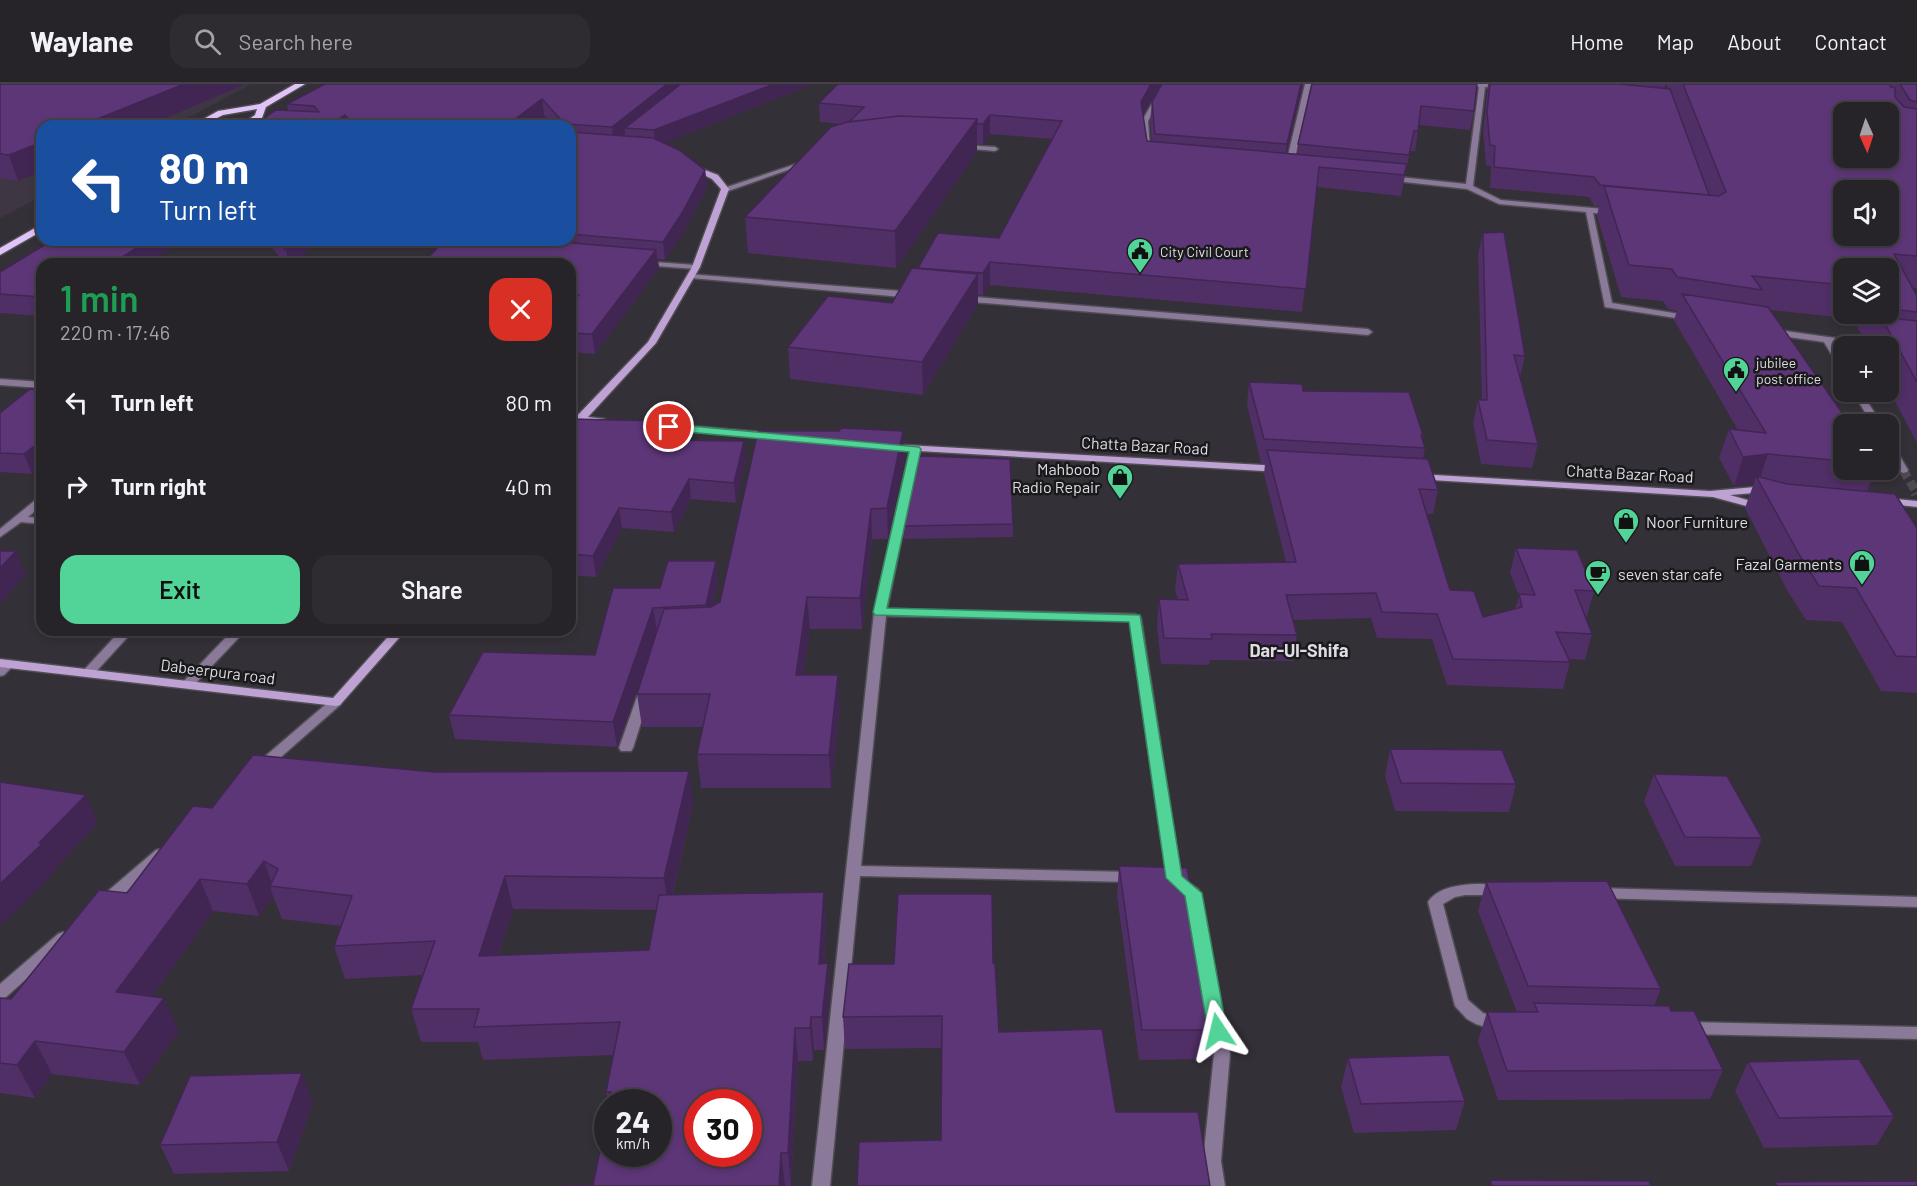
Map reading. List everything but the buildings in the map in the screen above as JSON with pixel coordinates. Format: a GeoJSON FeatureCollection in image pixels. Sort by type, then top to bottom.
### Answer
{"type":"FeatureCollection","features":[{"type":"Feature","properties":{"kind":"main road"},"geometry":{"type":"LineString","coordinates":[[207,120],[221,113],[262,106],[301,84]]}},
{"type":"Feature","properties":{"kind":"main road"},"geometry":{"type":"LineString","coordinates":[[252,120],[261,113],[262,106]]}},
{"type":"Feature","properties":{"kind":"main road"},"geometry":{"type":"LineString","coordinates":[[0,252],[36,231]]}},
{"type":"Feature","properties":{"kind":"street"},"geometry":{"type":"LineString","coordinates":[[1148,158],[1145,121],[1166,84]]}},
{"type":"Feature","properties":{"kind":"street"},"geometry":{"type":"LineString","coordinates":[[1289,168],[1308,84]]}},
{"type":"Feature","properties":{"kind":"street"},"geometry":{"type":"LineString","coordinates":[[1465,84],[1505,87]]}},
{"type":"Feature","properties":{"kind":"street"},"geometry":{"type":"LineString","coordinates":[[1469,186],[1482,84]]}},
{"type":"Feature","properties":{"kind":"street"},"geometry":{"type":"LineString","coordinates":[[959,147],[994,149]]}},
{"type":"Feature","properties":{"kind":"street"},"geometry":{"type":"LineString","coordinates":[[725,189],[816,159]]}},
{"type":"Feature","properties":{"kind":"street"},"geometry":{"type":"LineString","coordinates":[[686,164],[715,177],[725,189]]}},
{"type":"Feature","properties":{"kind":"street"},"geometry":{"type":"LineString","coordinates":[[1278,167],[1300,169]]}},
{"type":"Feature","properties":{"kind":"street"},"geometry":{"type":"LineString","coordinates":[[1379,177],[1469,186],[1498,202],[1623,213]]}},
{"type":"Feature","properties":{"kind":"street"},"geometry":{"type":"LineString","coordinates":[[576,418],[652,344],[696,267],[725,189]]}},
{"type":"Feature","properties":{"kind":"street"},"geometry":{"type":"LineString","coordinates":[[1589,209],[1608,305],[1701,321]]}},
{"type":"Feature","properties":{"kind":"street"},"geometry":{"type":"LineString","coordinates":[[637,262],[696,267]]}},
{"type":"Feature","properties":{"kind":"street"},"geometry":{"type":"LineString","coordinates":[[691,276],[929,296]]}},
{"type":"Feature","properties":{"kind":"street"},"geometry":{"type":"LineString","coordinates":[[953,298],[1368,332]]}},
{"type":"Feature","properties":{"kind":"street"},"geometry":{"type":"LineString","coordinates":[[1759,330],[1833,342]]}},
{"type":"Feature","properties":{"kind":"street"},"geometry":{"type":"LineString","coordinates":[[1828,342],[1833,350]]}},
{"type":"Feature","properties":{"kind":"street"},"geometry":{"type":"LineString","coordinates":[[0,382],[36,385]]}},
{"type":"Feature","properties":{"kind":"street"},"geometry":{"type":"LineString","coordinates":[[576,419],[613,422]]}},
{"type":"Feature","properties":{"kind":"street"},"geometry":{"type":"LineString","coordinates":[[635,424],[758,441],[782,437]]}},
{"type":"Feature","properties":{"kind":"street","name":"Chatta Bazar Road"},"geometry":{"type":"LineString","coordinates":[[882,446],[1295,470]]}},
{"type":"Feature","properties":{"kind":"street"},"geometry":{"type":"LineString","coordinates":[[821,1186],[880,612],[915,449]]}},
{"type":"Feature","properties":{"kind":"street"},"geometry":{"type":"LineString","coordinates":[[1899,463],[1903,470]]}},
{"type":"Feature","properties":{"kind":"street","name":"Chatta Bazar Road"},"geometry":{"type":"LineString","coordinates":[[1401,476],[1710,494],[1758,488],[1781,491]]}},
{"type":"Feature","properties":{"kind":"street","name":"Chatta Bazar Road"},"geometry":{"type":"LineString","coordinates":[[1710,494],[1776,511]]}},
{"type":"Feature","properties":{"kind":"street"},"geometry":{"type":"LineString","coordinates":[[1872,500],[1917,504]]}},
{"type":"Feature","properties":{"kind":"street"},"geometry":{"type":"LineString","coordinates":[[0,534],[36,505]]}},
{"type":"Feature","properties":{"kind":"street"},"geometry":{"type":"LineString","coordinates":[[18,519],[36,520]]}},
{"type":"Feature","properties":{"kind":"street"},"geometry":{"type":"LineString","coordinates":[[880,612],[1135,618],[1162,878]]}},
{"type":"Feature","properties":{"kind":"street"},"geometry":{"type":"LineString","coordinates":[[88,673],[122,636]]}},
{"type":"Feature","properties":{"kind":"street"},"geometry":{"type":"LineString","coordinates":[[188,684],[234,636]]}},
{"type":"Feature","properties":{"kind":"street"},"geometry":{"type":"LineString","coordinates":[[248,778],[336,702],[395,636]]}},
{"type":"Feature","properties":{"kind":"street","name":"Dabeerpura road"},"geometry":{"type":"LineString","coordinates":[[3,667],[88,673],[336,702]]}},
{"type":"Feature","properties":{"kind":"street"},"geometry":{"type":"LineString","coordinates":[[626,748],[648,681]]}},
{"type":"Feature","properties":{"kind":"street"},"geometry":{"type":"LineString","coordinates":[[97,909],[168,847]]}},
{"type":"Feature","properties":{"kind":"street"},"geometry":{"type":"LineString","coordinates":[[855,871],[1162,878],[1193,893],[1222,1054],[1212,1161],[1216,1186]]}},
{"type":"Feature","properties":{"kind":"street"},"geometry":{"type":"LineString","coordinates":[[1510,1024],[1486,1023],[1471,1015],[1461,1002],[1435,902],[1446,893],[1468,889],[1516,891]]}},
{"type":"Feature","properties":{"kind":"street"},"geometry":{"type":"LineString","coordinates":[[1587,893],[1917,902]]}},
{"type":"Feature","properties":{"kind":"street"},"geometry":{"type":"LineString","coordinates":[[0,993],[71,932]]}},
{"type":"Feature","properties":{"kind":"street"},"geometry":{"type":"LineString","coordinates":[[1666,1028],[1917,1034]]}},
{"type":"Feature","properties":{"kind":"shaded area"},"geometry":{"type":"Polygon","coordinates":[[[0,84],[251,84],[184,120],[36,120],[36,199],[0,218],[0,84]]]}},
{"type":"Feature","properties":{"kind":"tunnel"},"geometry":{"type":"LineString","coordinates":[[1903,470],[1917,493]]}},
{"type":"Feature","properties":{"kind":"place","name":"City Civil Court"},"geometry":{"type":"Point","coordinates":[1140,274]}},
{"type":"Feature","properties":{"kind":"place","name":"jubilee post office"},"geometry":{"type":"Point","coordinates":[1736,393]}},
{"type":"Feature","properties":{"kind":"place","name":"Mahboob Radio Repair"},"geometry":{"type":"Point","coordinates":[1120,500]}},
{"type":"Feature","properties":{"kind":"place","name":"Noor Furniture"},"geometry":{"type":"Point","coordinates":[1626,544]}},
{"type":"Feature","properties":{"kind":"place","name":"Fazal Garments"},"geometry":{"type":"Point","coordinates":[1862,586]}},
{"type":"Feature","properties":{"kind":"place","name":"seven star cafe"},"geometry":{"type":"Point","coordinates":[1598,596]}},
{"type":"Feature","properties":{"kind":"district","name":"Dar-Ul-Shifa"},"geometry":{"type":"Point","coordinates":[1299,650]}},
{"type":"Feature","properties":{"kind":"route"},"geometry":{"type":"LineString","coordinates":[[669,427],[915,449],[880,612],[1135,618],[1174,878],[1193,893],[1218,1031]]}}]}
